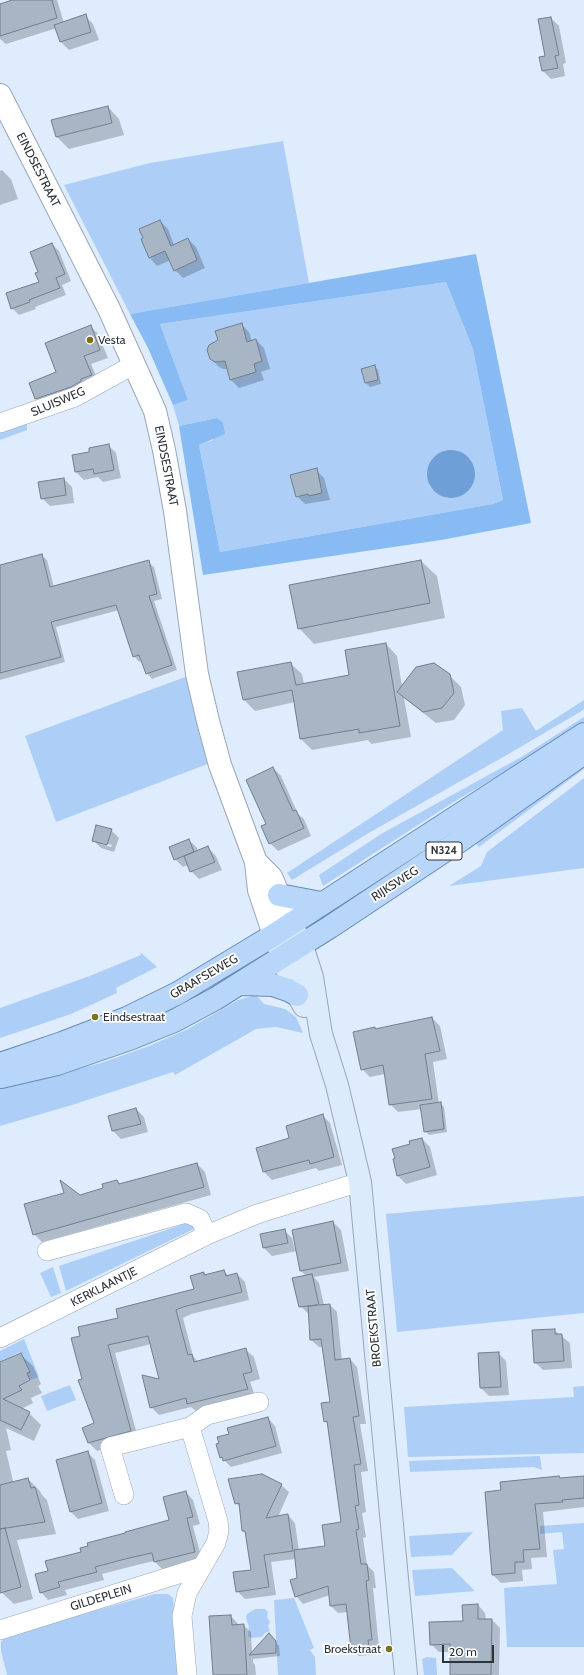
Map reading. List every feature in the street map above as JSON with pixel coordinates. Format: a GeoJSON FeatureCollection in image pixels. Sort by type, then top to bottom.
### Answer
{"type":"FeatureCollection","features":[{"type":"Feature","properties":{"kind":"main road","name":"RIJKSWEG"},"geometry":{"type":"LineString","coordinates":[[283,929],[584,734]]}},
{"type":"Feature","properties":{"kind":"main road","name":"RIJKSWEG"},"geometry":{"type":"LineString","coordinates":[[282,957],[464,838],[584,753]]}},
{"type":"Feature","properties":{"kind":"main road"},"geometry":{"type":"LineString","coordinates":[[279,895],[321,904]]}},
{"type":"Feature","properties":{"kind":"main road","name":"BROEKSTRAAT"},"geometry":{"type":"LineString","coordinates":[[283,929],[301,945],[314,983],[321,1034],[337,1085],[360,1182],[406,1675]]}},
{"type":"Feature","properties":{"kind":"main road","name":"BROEKSTRAAT"},"geometry":{"type":"LineString","coordinates":[[283,929],[282,957],[297,995],[321,1034]]}},
{"type":"Feature","properties":{"kind":"main road","name":"GRAAFSEWEG"},"geometry":{"type":"LineString","coordinates":[[0,1064],[62,1043],[140,1012],[178,994],[283,929]]}},
{"type":"Feature","properties":{"kind":"main road","name":"GRAAFSEWEG"},"geometry":{"type":"LineString","coordinates":[[0,1077],[57,1064],[132,1038],[174,1021],[240,984],[282,957]]}},
{"type":"Feature","properties":{"kind":"main road"},"geometry":{"type":"LineString","coordinates":[[240,984],[272,985],[288,990],[297,995]]}},
{"type":"Feature","properties":{"kind":"street","name":"EINDSESTRAAT"},"geometry":{"type":"LineString","coordinates":[[0,96],[109,309],[155,410],[175,511],[197,674],[208,721],[220,765],[256,862],[259,890],[283,929]]}},
{"type":"Feature","properties":{"kind":"street","name":"SLUISWEG"},"geometry":{"type":"LineString","coordinates":[[0,423],[76,397],[135,364]]}},
{"type":"Feature","properties":{"kind":"street","name":"EINDSESTRAAT"},"geometry":{"type":"LineString","coordinates":[[256,862],[271,878],[279,895],[283,929]]}},
{"type":"Feature","properties":{"kind":"street","name":"KERKLAANTJE"},"geometry":{"type":"LineString","coordinates":[[0,1338],[207,1235],[257,1214],[360,1182]]}},
{"type":"Feature","properties":{"kind":"street"},"geometry":{"type":"LineString","coordinates":[[47,1251],[186,1213],[200,1219],[207,1235]]}},
{"type":"Feature","properties":{"kind":"street"},"geometry":{"type":"LineString","coordinates":[[124,1495],[110,1447],[190,1427],[207,1414],[259,1402]]}},
{"type":"Feature","properties":{"kind":"street"},"geometry":{"type":"LineString","coordinates":[[187,1675],[182,1616],[187,1593],[216,1543],[219,1531],[218,1522],[190,1427]]}},
{"type":"Feature","properties":{"kind":"street","name":"GILDEPLEIN"},"geometry":{"type":"LineString","coordinates":[[0,1630],[201,1567]]}},
{"type":"Feature","properties":{"kind":"shaded area"},"geometry":{"type":"Polygon","coordinates":[[[283,141],[309,283],[130,314],[64,185],[150,163],[283,141]]]}},
{"type":"Feature","properties":{"kind":"shaded area"},"geometry":{"type":"Polygon","coordinates":[[[476,254],[531,523],[441,540],[203,575],[179,426],[217,418],[223,423],[225,434],[199,445],[220,552],[493,504],[503,500],[473,349],[446,282],[160,324],[188,400],[173,405],[148,348],[130,314],[476,254]]]}},
{"type":"Feature","properties":{"kind":"shaded area"},"geometry":{"type":"Polygon","coordinates":[[[446,282],[473,349],[503,500],[493,504],[220,552],[199,445],[213,440],[217,418],[179,426],[173,405],[188,400],[160,324],[446,282]],[[470,459],[429,485],[432,489],[447,498],[458,497],[466,492],[472,484],[474,467],[470,459]]]}},
{"type":"Feature","properties":{"kind":"shaded area"},"geometry":{"type":"Polygon","coordinates":[[[27,423],[27,430],[0,440],[0,431],[27,423]]]}},
{"type":"Feature","properties":{"kind":"shaded area"},"geometry":{"type":"Polygon","coordinates":[[[446,450],[456,450],[468,457],[475,469],[475,479],[468,491],[456,498],[446,498],[438,494],[431,487],[427,479],[427,469],[431,461],[438,454],[446,450]]]}},
{"type":"Feature","properties":{"kind":"shaded area"},"geometry":{"type":"Polygon","coordinates":[[[188,676],[199,729],[210,763],[56,822],[25,736],[188,676]]]}},
{"type":"Feature","properties":{"kind":"shaded area"},"geometry":{"type":"Polygon","coordinates":[[[584,700],[584,709],[580,712],[505,756],[367,834],[292,880],[287,873],[503,730],[501,711],[522,708],[536,731],[584,700]]]}},
{"type":"Feature","properties":{"kind":"shaded area"},"geometry":{"type":"Polygon","coordinates":[[[584,717],[584,725],[526,761],[457,800],[323,886],[319,875],[381,834],[523,756],[584,717]]]}},
{"type":"Feature","properties":{"kind":"shaded area"},"geometry":{"type":"Polygon","coordinates":[[[584,761],[584,769],[479,847],[476,844],[495,826],[584,761]]]}},
{"type":"Feature","properties":{"kind":"shaded area"},"geometry":{"type":"Polygon","coordinates":[[[584,778],[584,868],[449,886],[481,866],[487,852],[584,778]]]}},
{"type":"Feature","properties":{"kind":"shaded area"},"geometry":{"type":"Polygon","coordinates":[[[140,952],[157,967],[116,988],[117,993],[71,1014],[0,1038],[0,1008],[87,977],[141,955],[140,952]]]}},
{"type":"Feature","properties":{"kind":"shaded area"},"geometry":{"type":"Polygon","coordinates":[[[256,995],[264,1004],[285,1009],[296,1017],[303,1033],[276,1027],[256,1029],[175,1075],[173,1072],[72,1105],[0,1126],[0,1084],[45,1071],[77,1069],[101,1063],[149,1046],[188,1029],[238,1000],[256,995]]]}},
{"type":"Feature","properties":{"kind":"shaded area"},"geometry":{"type":"Polygon","coordinates":[[[584,1196],[584,1313],[397,1332],[386,1214],[584,1196]]]}},
{"type":"Feature","properties":{"kind":"shaded area"},"geometry":{"type":"Polygon","coordinates":[[[190,1222],[198,1227],[66,1291],[59,1266],[190,1222]]]}},
{"type":"Feature","properties":{"kind":"shaded area"},"geometry":{"type":"Polygon","coordinates":[[[53,1267],[61,1293],[51,1297],[40,1273],[53,1267]]]}},
{"type":"Feature","properties":{"kind":"shaded area"},"geometry":{"type":"Polygon","coordinates":[[[24,1339],[39,1377],[30,1380],[27,1373],[30,1371],[20,1352],[0,1362],[0,1351],[24,1339]]]}},
{"type":"Feature","properties":{"kind":"shaded area"},"geometry":{"type":"Polygon","coordinates":[[[70,1385],[76,1400],[47,1411],[41,1396],[70,1385]]]}},
{"type":"Feature","properties":{"kind":"shaded area"},"geometry":{"type":"Polygon","coordinates":[[[584,1386],[584,1453],[408,1457],[404,1407],[574,1397],[573,1387],[584,1386]]]}},
{"type":"Feature","properties":{"kind":"shaded area"},"geometry":{"type":"Polygon","coordinates":[[[540,1456],[542,1470],[534,1467],[410,1472],[409,1461],[540,1456]]]}},
{"type":"Feature","properties":{"kind":"shaded area"},"geometry":{"type":"Polygon","coordinates":[[[584,1523],[584,1647],[507,1647],[504,1588],[557,1584],[553,1550],[564,1549],[562,1532],[540,1534],[540,1526],[584,1523]]]}},
{"type":"Feature","properties":{"kind":"shaded area"},"geometry":{"type":"Polygon","coordinates":[[[473,1532],[452,1555],[411,1557],[409,1536],[473,1532]]]}},
{"type":"Feature","properties":{"kind":"shaded area"},"geometry":{"type":"Polygon","coordinates":[[[452,1568],[475,1591],[415,1596],[412,1570],[452,1568]]]}},
{"type":"Feature","properties":{"kind":"shaded area"},"geometry":{"type":"Polygon","coordinates":[[[155,1594],[168,1594],[173,1598],[180,1675],[7,1675],[1,1651],[1,1642],[7,1635],[155,1594]]]}},
{"type":"Feature","properties":{"kind":"shaded area"},"geometry":{"type":"Polygon","coordinates":[[[294,1598],[314,1648],[310,1650],[315,1657],[316,1675],[278,1675],[274,1600],[294,1598]]]}},
{"type":"Feature","properties":{"kind":"shaded area"},"geometry":{"type":"Polygon","coordinates":[[[255,1609],[265,1609],[268,1612],[267,1617],[270,1622],[268,1626],[270,1631],[265,1633],[262,1637],[251,1638],[248,1636],[249,1627],[246,1618],[247,1614],[255,1609]]]}},
{"type":"Feature","properties":{"kind":"shaded area"},"geometry":{"type":"Polygon","coordinates":[[[427,1657],[436,1658],[437,1675],[424,1675],[422,1659],[427,1657]]]}},
{"type":"Feature","properties":{"kind":"building"},"geometry":{"type":"Polygon","coordinates":[[[12,0],[52,0],[57,18],[0,36],[0,4],[12,0]]]}},
{"type":"Feature","properties":{"kind":"building"},"geometry":{"type":"Polygon","coordinates":[[[86,14],[91,32],[60,42],[54,25],[86,14]]]}},
{"type":"Feature","properties":{"kind":"building"},"geometry":{"type":"Polygon","coordinates":[[[551,17],[559,55],[555,56],[558,68],[542,71],[539,57],[545,56],[538,19],[551,17]]]}},
{"type":"Feature","properties":{"kind":"building"},"geometry":{"type":"Polygon","coordinates":[[[108,106],[112,123],[56,137],[51,120],[108,106]]]}},
{"type":"Feature","properties":{"kind":"building"},"geometry":{"type":"Polygon","coordinates":[[[160,220],[171,246],[188,238],[197,260],[174,271],[165,251],[149,258],[141,239],[143,238],[139,229],[160,220]]]}},
{"type":"Feature","properties":{"kind":"building"},"geometry":{"type":"Polygon","coordinates":[[[52,243],[65,274],[56,278],[60,288],[11,309],[6,293],[39,282],[35,273],[38,272],[30,252],[52,243]]]}},
{"type":"Feature","properties":{"kind":"building"},"geometry":{"type":"Polygon","coordinates":[[[242,323],[247,342],[256,339],[262,361],[254,364],[256,372],[230,380],[225,361],[215,362],[210,359],[207,350],[209,345],[218,340],[215,331],[242,323]]]}},
{"type":"Feature","properties":{"kind":"building"},"geometry":{"type":"Polygon","coordinates":[[[91,325],[100,350],[84,356],[92,375],[81,379],[81,381],[71,387],[35,399],[29,383],[56,372],[45,343],[91,325]]]}},
{"type":"Feature","properties":{"kind":"building"},"geometry":{"type":"Polygon","coordinates":[[[375,365],[378,380],[365,383],[361,369],[375,365]]]}},
{"type":"Feature","properties":{"kind":"building"},"geometry":{"type":"Polygon","coordinates":[[[109,444],[114,470],[94,474],[93,469],[75,472],[72,455],[89,452],[89,448],[109,444]]]}},
{"type":"Feature","properties":{"kind":"building"},"geometry":{"type":"Polygon","coordinates":[[[317,468],[322,493],[296,497],[290,475],[317,468]]]}},
{"type":"Feature","properties":{"kind":"building"},"geometry":{"type":"Polygon","coordinates":[[[64,478],[66,495],[41,499],[38,482],[64,478]]]}},
{"type":"Feature","properties":{"kind":"building"},"geometry":{"type":"Polygon","coordinates":[[[42,554],[50,587],[149,560],[157,594],[149,596],[172,665],[146,674],[139,655],[133,657],[116,605],[51,622],[61,657],[0,673],[0,565],[42,554]]]}},
{"type":"Feature","properties":{"kind":"building"},"geometry":{"type":"Polygon","coordinates":[[[421,560],[430,603],[298,629],[289,585],[421,560]]]}},
{"type":"Feature","properties":{"kind":"building"},"geometry":{"type":"Polygon","coordinates":[[[386,643],[400,726],[359,733],[359,729],[300,739],[292,690],[243,700],[237,672],[291,662],[296,685],[349,675],[345,650],[386,643]]]}},
{"type":"Feature","properties":{"kind":"building"},"geometry":{"type":"Polygon","coordinates":[[[434,663],[450,674],[454,693],[442,708],[423,712],[397,692],[416,667],[434,663]]]}},
{"type":"Feature","properties":{"kind":"building"},"geometry":{"type":"Polygon","coordinates":[[[273,767],[293,811],[296,810],[304,828],[269,844],[261,826],[266,824],[246,780],[273,767]]]}},
{"type":"Feature","properties":{"kind":"building"},"geometry":{"type":"Polygon","coordinates":[[[96,825],[112,829],[107,845],[92,841],[96,825]]]}},
{"type":"Feature","properties":{"kind":"building"},"geometry":{"type":"Polygon","coordinates":[[[189,839],[194,852],[174,860],[169,847],[189,839]]]}},
{"type":"Feature","properties":{"kind":"building"},"geometry":{"type":"Polygon","coordinates":[[[208,846],[215,862],[190,872],[184,856],[208,846]]]}},
{"type":"Feature","properties":{"kind":"building"},"geometry":{"type":"Polygon","coordinates":[[[432,1017],[440,1051],[425,1054],[432,1099],[389,1105],[383,1065],[361,1070],[353,1032],[432,1017]]]}},
{"type":"Feature","properties":{"kind":"building"},"geometry":{"type":"Polygon","coordinates":[[[441,1102],[444,1129],[424,1132],[420,1105],[441,1102]]]}},
{"type":"Feature","properties":{"kind":"building"},"geometry":{"type":"Polygon","coordinates":[[[136,1108],[141,1124],[112,1131],[108,1116],[136,1108]]]}},
{"type":"Feature","properties":{"kind":"building"},"geometry":{"type":"Polygon","coordinates":[[[323,1114],[334,1157],[310,1164],[309,1160],[263,1172],[256,1148],[289,1138],[286,1126],[323,1114]]]}},
{"type":"Feature","properties":{"kind":"building"},"geometry":{"type":"Polygon","coordinates":[[[422,1138],[430,1167],[397,1176],[393,1159],[395,1158],[392,1149],[410,1144],[409,1141],[422,1138]]]}},
{"type":"Feature","properties":{"kind":"building"},"geometry":{"type":"Polygon","coordinates":[[[197,1163],[204,1187],[33,1235],[24,1204],[64,1193],[60,1180],[80,1195],[103,1188],[102,1184],[117,1180],[119,1184],[197,1163]]]}},
{"type":"Feature","properties":{"kind":"building"},"geometry":{"type":"Polygon","coordinates":[[[333,1221],[341,1263],[300,1271],[292,1230],[333,1221]]]}},
{"type":"Feature","properties":{"kind":"building"},"geometry":{"type":"Polygon","coordinates":[[[285,1229],[288,1243],[263,1248],[260,1234],[285,1229]]]}},
{"type":"Feature","properties":{"kind":"building"},"geometry":{"type":"Polygon","coordinates":[[[224,1270],[226,1276],[237,1273],[242,1292],[176,1310],[188,1355],[192,1354],[194,1362],[246,1348],[252,1372],[243,1374],[248,1389],[187,1404],[186,1398],[150,1408],[142,1375],[159,1379],[148,1336],[108,1345],[131,1431],[88,1443],[82,1428],[94,1423],[78,1380],[82,1379],[71,1338],[80,1336],[78,1327],[118,1318],[116,1309],[194,1289],[190,1276],[204,1272],[204,1275],[224,1270]]]}},
{"type":"Feature","properties":{"kind":"building"},"geometry":{"type":"Polygon","coordinates":[[[312,1274],[319,1305],[330,1304],[335,1360],[350,1358],[359,1416],[353,1417],[361,1464],[354,1465],[359,1505],[355,1506],[359,1529],[356,1530],[361,1564],[367,1564],[369,1580],[366,1581],[372,1640],[368,1640],[369,1647],[351,1649],[346,1604],[330,1606],[328,1586],[295,1597],[290,1580],[297,1578],[294,1550],[325,1546],[322,1525],[341,1522],[327,1421],[324,1422],[321,1403],[330,1402],[321,1339],[310,1340],[308,1306],[299,1307],[292,1278],[312,1274]]]}},
{"type":"Feature","properties":{"kind":"building"},"geometry":{"type":"Polygon","coordinates":[[[555,1329],[555,1334],[562,1334],[564,1361],[534,1363],[532,1330],[555,1329]]]}},
{"type":"Feature","properties":{"kind":"building"},"geometry":{"type":"Polygon","coordinates":[[[499,1352],[501,1387],[480,1388],[478,1353],[499,1352]]]}},
{"type":"Feature","properties":{"kind":"building"},"geometry":{"type":"Polygon","coordinates":[[[21,1353],[30,1372],[27,1373],[30,1380],[19,1386],[22,1390],[3,1399],[30,1412],[21,1430],[0,1420],[0,1362],[21,1353]]]}},
{"type":"Feature","properties":{"kind":"building"},"geometry":{"type":"Polygon","coordinates":[[[268,1417],[276,1446],[223,1461],[222,1457],[220,1458],[216,1444],[219,1443],[217,1437],[229,1434],[227,1428],[268,1417]]]}},
{"type":"Feature","properties":{"kind":"building"},"geometry":{"type":"Polygon","coordinates":[[[88,1451],[102,1503],[70,1512],[56,1460],[88,1451]]]}},
{"type":"Feature","properties":{"kind":"building"},"geometry":{"type":"Polygon","coordinates":[[[262,1474],[282,1484],[266,1518],[288,1514],[293,1551],[264,1555],[269,1587],[236,1592],[233,1572],[251,1570],[245,1531],[242,1531],[239,1503],[235,1504],[228,1479],[262,1474]]]}},
{"type":"Feature","properties":{"kind":"building"},"geometry":{"type":"Polygon","coordinates":[[[559,1476],[560,1478],[584,1476],[584,1498],[562,1500],[563,1502],[535,1504],[540,1549],[523,1550],[524,1562],[515,1562],[515,1573],[492,1575],[485,1492],[501,1490],[500,1482],[559,1476]]]}},
{"type":"Feature","properties":{"kind":"building"},"geometry":{"type":"Polygon","coordinates":[[[28,1478],[31,1488],[35,1487],[45,1522],[0,1529],[0,1485],[28,1478]]]}},
{"type":"Feature","properties":{"kind":"building"},"geometry":{"type":"Polygon","coordinates":[[[186,1491],[193,1517],[187,1518],[195,1552],[154,1562],[152,1553],[129,1558],[95,1567],[97,1572],[58,1582],[60,1587],[40,1593],[35,1574],[48,1571],[45,1561],[81,1552],[80,1548],[88,1546],[87,1543],[169,1520],[163,1497],[186,1491]]]}},
{"type":"Feature","properties":{"kind":"building"},"geometry":{"type":"Polygon","coordinates":[[[5,1528],[21,1587],[0,1593],[0,1529],[5,1528]]]}},
{"type":"Feature","properties":{"kind":"building"},"geometry":{"type":"Polygon","coordinates":[[[478,1604],[478,1619],[492,1619],[491,1675],[450,1675],[450,1644],[430,1645],[429,1622],[463,1621],[462,1605],[478,1604]]]}},
{"type":"Feature","properties":{"kind":"building"},"geometry":{"type":"Polygon","coordinates":[[[231,1615],[232,1625],[244,1624],[247,1675],[213,1675],[209,1616],[231,1615]]]}},
{"type":"Feature","properties":{"kind":"building"},"geometry":{"type":"Polygon","coordinates":[[[269,1633],[276,1641],[276,1653],[249,1655],[269,1633]]]}},
{"type":"Feature","properties":{"kind":"place","name":"Vesta"},"geometry":{"type":"Point","coordinates":[90,340]}},
{"type":"Feature","properties":{"kind":"place","name":"Eindsestraat"},"geometry":{"type":"Point","coordinates":[95,1017]}},
{"type":"Feature","properties":{"kind":"place","name":"Broekstraat"},"geometry":{"type":"Point","coordinates":[389,1649]}}]}
